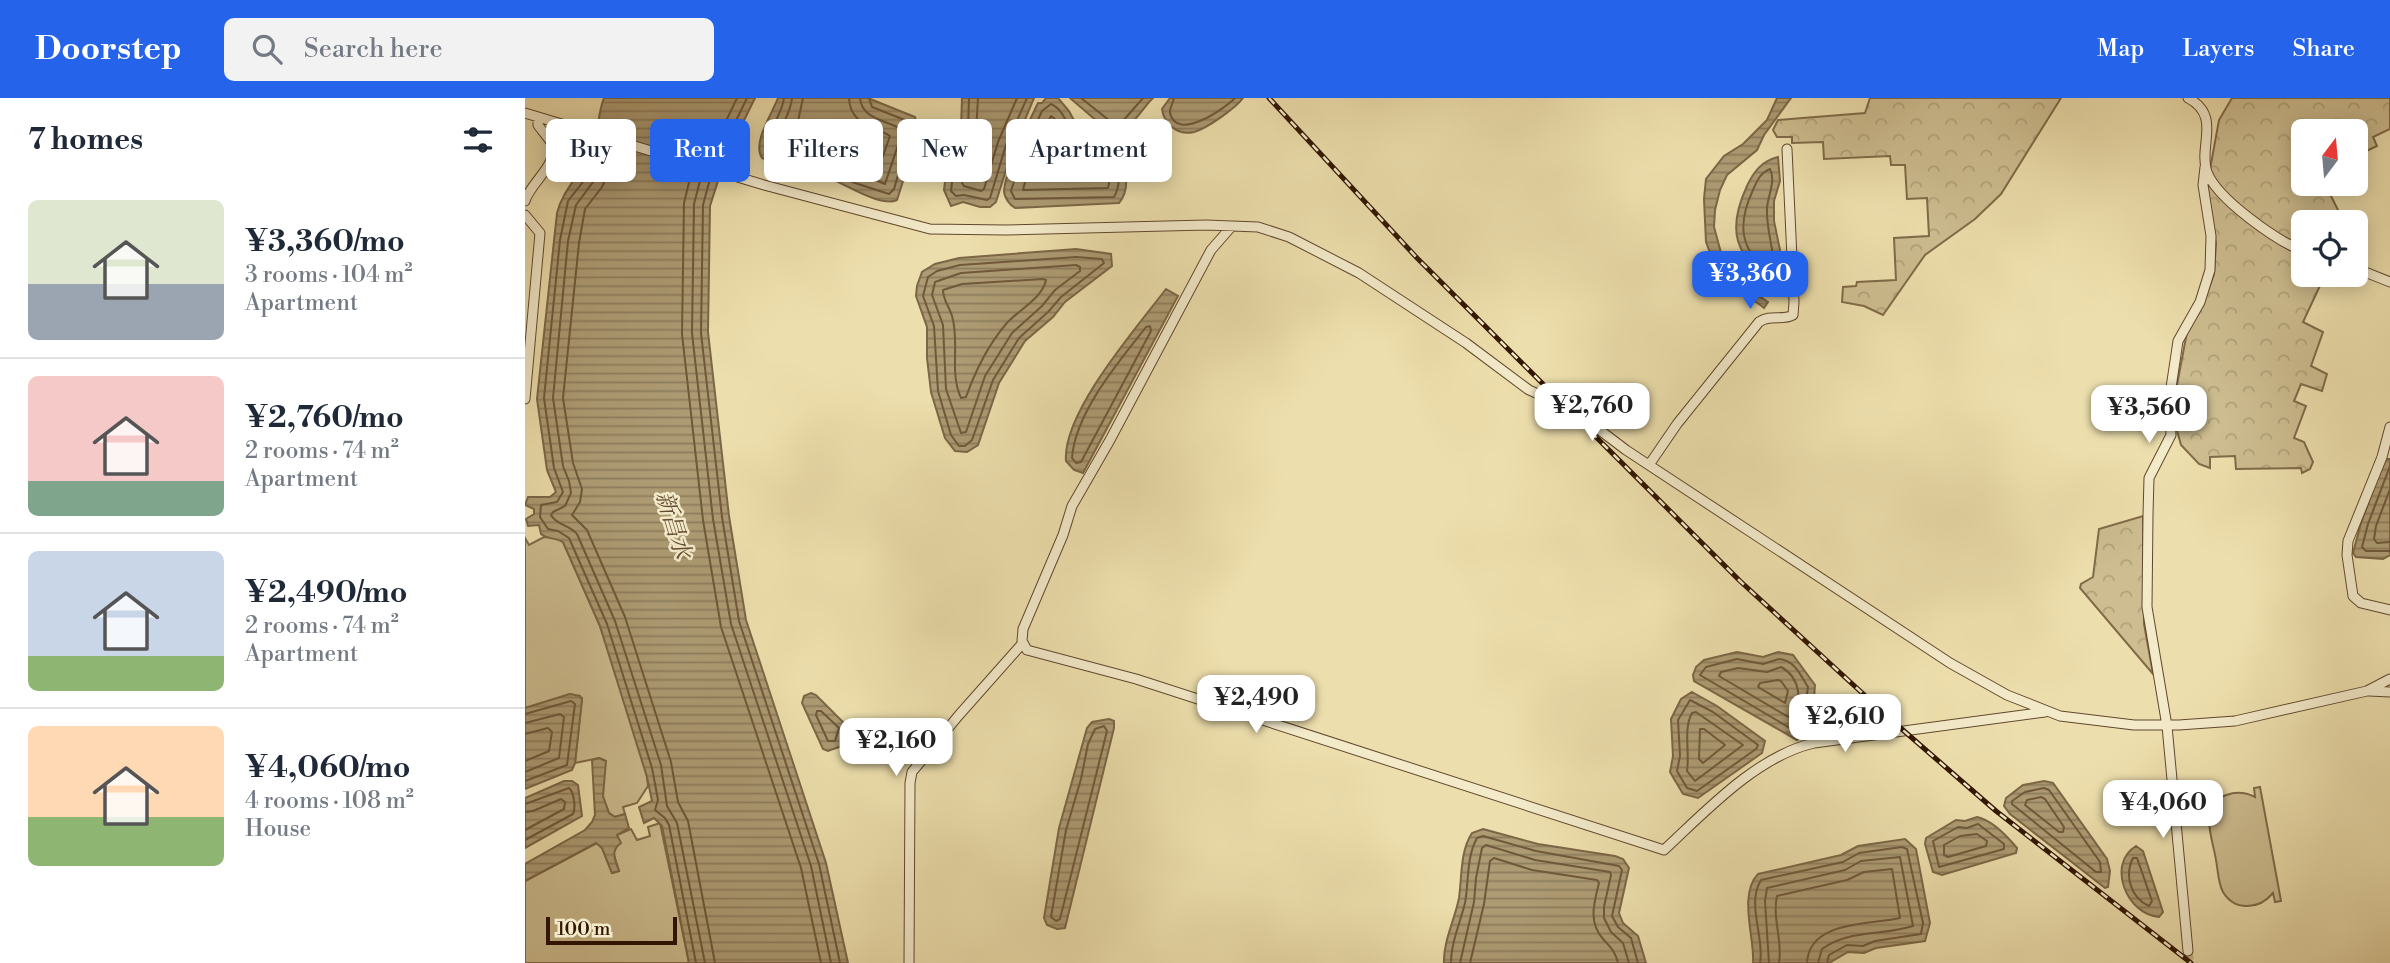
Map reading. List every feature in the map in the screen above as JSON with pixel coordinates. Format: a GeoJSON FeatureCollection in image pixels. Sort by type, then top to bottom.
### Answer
{"type":"FeatureCollection","features":[{"type":"Feature","properties":{"kind":"street"},"geometry":{"type":"LineString","coordinates":[[2188,951],[2167,726],[2147,607],[2149,478],[2171,435],[2169,401],[2178,341],[2200,302],[2210,270],[2211,236],[2203,185],[2206,167],[2206,120],[2200,106],[2189,98]]}},
{"type":"Feature","properties":{"kind":"street"},"geometry":{"type":"LineString","coordinates":[[525,113],[764,185],[901,223],[944,230],[1232,226],[1272,230],[1359,273],[1466,343],[1529,390],[1573,409],[1649,465],[1950,663],[2007,695],[2046,712],[2083,720],[2134,725],[2167,726],[2235,721],[2367,691],[2390,679]]}},
{"type":"Feature","properties":{"kind":"street"},"geometry":{"type":"LineString","coordinates":[[525,201],[530,188],[549,166],[552,155],[551,143],[538,125],[538,117]]}},
{"type":"Feature","properties":{"kind":"street"},"geometry":{"type":"LineString","coordinates":[[1649,465],[1677,424],[1759,322],[1767,318],[1787,318],[1793,315],[1787,149]]}},
{"type":"Feature","properties":{"kind":"street"},"geometry":{"type":"LineString","coordinates":[[2206,167],[2215,187],[2250,219],[2291,246]]}},
{"type":"Feature","properties":{"kind":"street"},"geometry":{"type":"LineString","coordinates":[[525,215],[540,233],[525,400]]}},
{"type":"Feature","properties":{"kind":"street"},"geometry":{"type":"LineString","coordinates":[[909,963],[912,772],[1022,644],[1023,629],[1063,535],[1072,506],[1211,250],[1232,226]]}},
{"type":"Feature","properties":{"kind":"street"},"geometry":{"type":"LineString","coordinates":[[2368,273],[2390,282]]}},
{"type":"Feature","properties":{"kind":"street"},"geometry":{"type":"LineString","coordinates":[[2390,427],[2382,457],[2348,541],[2347,555],[2353,596],[2361,603],[2390,610]]}},
{"type":"Feature","properties":{"kind":"street"},"geometry":{"type":"LineString","coordinates":[[1022,644],[1029,651],[1136,679],[1664,850],[1716,801],[1770,761],[1794,749],[1814,743],[2046,712]]}},
{"type":"Feature","properties":{"kind":"street"},"geometry":{"type":"LineString","coordinates":[[2367,691],[2390,692]]}},
{"type":"Feature","properties":{"kind":"green space"},"geometry":{"type":"Polygon","coordinates":[[[1870,98],[2061,98],[2001,194],[1975,219],[1925,255],[1883,315],[1864,306],[1842,302],[1843,287],[1856,286],[1857,282],[1896,280],[1894,238],[1929,236],[1927,198],[1907,199],[1905,165],[1891,165],[1890,156],[1824,159],[1823,142],[1792,143],[1792,137],[1777,137],[1773,130],[1778,120],[1865,113],[1870,98]]]}},
{"type":"Feature","properties":{"kind":"green space"},"geometry":{"type":"Polygon","coordinates":[[[2232,98],[2390,98],[2390,129],[2373,137],[2377,146],[2368,150],[2368,119],[2291,119],[2291,196],[2331,196],[2338,210],[2291,210],[2291,287],[2319,287],[2303,322],[2323,332],[2311,366],[2327,374],[2322,391],[2301,384],[2294,401],[2306,406],[2294,438],[2304,442],[2313,462],[2310,469],[2302,473],[2301,468],[2236,469],[2235,456],[2210,457],[2210,468],[2199,464],[2181,445],[2176,427],[2177,385],[2187,332],[2201,309],[2214,274],[2216,243],[2206,191],[2219,120],[2232,98]]]}},
{"type":"Feature","properties":{"kind":"green space"},"geometry":{"type":"Polygon","coordinates":[[[2143,516],[2144,624],[2153,674],[2080,588],[2081,584],[2093,577],[2099,529],[2143,516]]]}},
{"type":"Feature","properties":{"kind":"green space"},"geometry":{"type":"Polygon","coordinates":[[[544,537],[563,542],[600,626],[646,770],[648,786],[637,803],[623,807],[625,814],[615,817],[609,813],[603,798],[604,760],[599,758],[575,763],[582,698],[570,694],[525,708],[525,538],[529,545],[544,537]]]}},
{"type":"Feature","properties":{"kind":"green space"},"geometry":{"type":"Polygon","coordinates":[[[2260,787],[2281,901],[2275,902],[2273,893],[2261,902],[2248,906],[2234,903],[2221,888],[2209,817],[2211,809],[2220,798],[2233,793],[2255,797],[2254,788],[2260,787]]]}},
{"type":"Feature","properties":{"kind":"green space"},"geometry":{"type":"Polygon","coordinates":[[[660,823],[689,963],[525,963],[525,881],[597,843],[602,848],[612,873],[619,871],[613,852],[617,835],[631,829],[637,840],[650,836],[648,827],[660,823]]]}},
{"type":"Feature","properties":{"kind":"water","name":"新昌水"},"geometry":{"type":"Polygon","coordinates":[[[604,98],[755,98],[745,119],[650,119],[650,182],[718,182],[710,206],[708,332],[729,516],[746,620],[826,863],[848,963],[689,963],[662,826],[654,818],[644,823],[639,807],[652,801],[647,777],[600,626],[563,542],[543,536],[539,525],[528,526],[526,519],[534,514],[534,509],[525,505],[528,497],[550,497],[556,492],[547,470],[537,399],[557,213],[572,182],[636,182],[636,119],[599,119],[604,98]]]}},
{"type":"Feature","properties":{"kind":"water"},"geometry":{"type":"Polygon","coordinates":[[[778,98],[868,98],[915,117],[897,119],[897,182],[903,182],[897,200],[875,199],[838,182],[883,182],[883,119],[768,119],[778,98]]]}},
{"type":"Feature","properties":{"kind":"water"},"geometry":{"type":"Polygon","coordinates":[[[962,98],[1034,98],[1025,119],[1006,119],[1006,170],[996,202],[990,207],[963,202],[951,206],[944,190],[945,182],[992,182],[992,119],[961,119],[962,98]]]}},
{"type":"Feature","properties":{"kind":"water"},"geometry":{"type":"Polygon","coordinates":[[[1046,98],[1058,98],[1073,119],[1030,119],[1038,103],[1042,103],[1046,98]]]}},
{"type":"Feature","properties":{"kind":"water"},"geometry":{"type":"Polygon","coordinates":[[[1070,98],[1153,98],[1136,119],[1094,119],[1070,98]]]}},
{"type":"Feature","properties":{"kind":"water"},"geometry":{"type":"Polygon","coordinates":[[[1170,98],[1243,98],[1213,123],[1188,133],[1173,128],[1172,119],[1166,119],[1162,109],[1170,98]]]}},
{"type":"Feature","properties":{"kind":"water"},"geometry":{"type":"Polygon","coordinates":[[[1777,98],[1791,98],[1764,135],[1757,150],[1727,175],[1715,210],[1714,227],[1726,271],[1768,302],[1764,308],[1725,285],[1721,284],[1714,291],[1711,289],[1717,271],[1706,242],[1704,199],[1706,179],[1724,156],[1743,144],[1767,120],[1777,98]]]}},
{"type":"Feature","properties":{"kind":"water"},"geometry":{"type":"Polygon","coordinates":[[[764,128],[764,159],[759,145],[764,128]]]}},
{"type":"Feature","properties":{"kind":"water"},"geometry":{"type":"Polygon","coordinates":[[[1778,157],[1780,181],[1774,201],[1774,221],[1782,280],[1778,281],[1751,263],[1743,253],[1736,229],[1741,202],[1750,181],[1763,164],[1778,157]]]}},
{"type":"Feature","properties":{"kind":"water"},"geometry":{"type":"Polygon","coordinates":[[[1006,180],[1126,182],[1119,203],[1015,208],[1008,201],[1004,190],[1006,180]]]}},
{"type":"Feature","properties":{"kind":"water"},"geometry":{"type":"Polygon","coordinates":[[[1076,249],[1111,254],[1112,266],[1065,302],[1053,317],[1025,341],[999,383],[978,445],[967,452],[955,451],[945,438],[931,392],[927,327],[916,296],[922,272],[935,264],[959,258],[1076,249]]]}},
{"type":"Feature","properties":{"kind":"water"},"geometry":{"type":"Polygon","coordinates":[[[1166,289],[1178,296],[1083,473],[1074,470],[1066,461],[1068,441],[1076,419],[1104,371],[1166,289]]]}},
{"type":"Feature","properties":{"kind":"water"},"geometry":{"type":"Polygon","coordinates":[[[2390,459],[2390,555],[2383,559],[2356,557],[2353,553],[2361,523],[2383,463],[2390,459]]]}},
{"type":"Feature","properties":{"kind":"water"},"geometry":{"type":"Polygon","coordinates":[[[1737,652],[1763,657],[1778,652],[1793,655],[1815,685],[1809,722],[1797,740],[1694,681],[1696,667],[1704,660],[1737,652]]]}},
{"type":"Feature","properties":{"kind":"water"},"geometry":{"type":"Polygon","coordinates":[[[1692,692],[1717,706],[1765,741],[1762,753],[1698,798],[1683,794],[1670,772],[1673,756],[1671,719],[1681,699],[1692,692]]]}},
{"type":"Feature","properties":{"kind":"water"},"geometry":{"type":"Polygon","coordinates":[[[811,693],[847,726],[842,746],[828,751],[823,749],[802,703],[804,696],[811,693]]]}},
{"type":"Feature","properties":{"kind":"water"},"geometry":{"type":"Polygon","coordinates":[[[570,694],[580,696],[582,700],[572,770],[525,789],[525,708],[570,694]]]}},
{"type":"Feature","properties":{"kind":"water"},"geometry":{"type":"Polygon","coordinates":[[[1109,719],[1114,721],[1114,728],[1065,928],[1057,929],[1047,925],[1044,918],[1059,828],[1087,728],[1092,722],[1109,719]]]}},
{"type":"Feature","properties":{"kind":"water"},"geometry":{"type":"Polygon","coordinates":[[[599,758],[606,761],[603,796],[609,813],[615,817],[625,814],[629,828],[617,835],[621,843],[615,849],[614,856],[619,871],[612,873],[602,848],[596,843],[525,881],[525,864],[585,830],[592,822],[595,815],[592,760],[599,758]]]}},
{"type":"Feature","properties":{"kind":"water"},"geometry":{"type":"Polygon","coordinates":[[[564,781],[572,781],[578,785],[582,816],[525,848],[525,798],[564,781]]]}},
{"type":"Feature","properties":{"kind":"water"},"geometry":{"type":"Polygon","coordinates":[[[2044,781],[2053,783],[2107,859],[2110,871],[2108,887],[2105,888],[2010,814],[2004,806],[2006,798],[2023,785],[2044,781]]]}},
{"type":"Feature","properties":{"kind":"water"},"geometry":{"type":"Polygon","coordinates":[[[1977,817],[1988,821],[2004,834],[2017,848],[2016,853],[1942,875],[1933,872],[1925,844],[1926,838],[1956,820],[1965,821],[1977,817]]]}},
{"type":"Feature","properties":{"kind":"water"},"geometry":{"type":"Polygon","coordinates":[[[1483,829],[1538,844],[1623,859],[1629,868],[1619,913],[1623,923],[1638,936],[1646,963],[1444,963],[1445,947],[1459,898],[1465,848],[1472,833],[1483,829]]]}},
{"type":"Feature","properties":{"kind":"water"},"geometry":{"type":"Polygon","coordinates":[[[1905,839],[1916,849],[1930,923],[1925,941],[1876,948],[1864,953],[1848,952],[1829,963],[1753,963],[1748,905],[1752,883],[1758,874],[1841,855],[1858,846],[1905,839]]]}},
{"type":"Feature","properties":{"kind":"water"},"geometry":{"type":"Polygon","coordinates":[[[2136,846],[2143,851],[2163,912],[2159,917],[2138,908],[2124,888],[2122,864],[2127,854],[2136,846]]]}},
{"type":"Feature","properties":{"kind":"tunnel"},"geometry":{"type":"LineString","coordinates":[[2188,951],[2190,963]]}},
{"type":"Feature","properties":{"kind":"railway"},"geometry":{"type":"LineString","coordinates":[[1269,98],[1417,258],[1740,581],[1896,724],[1996,811],[2191,963]]}}]}
